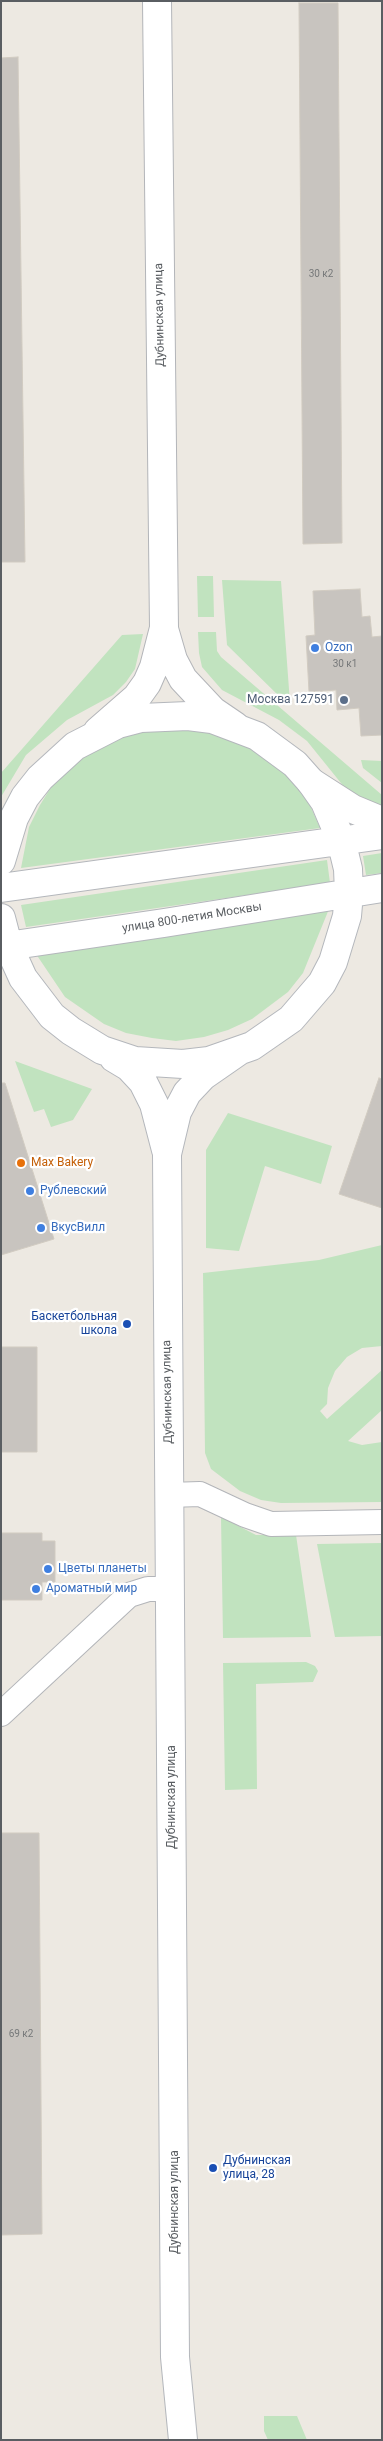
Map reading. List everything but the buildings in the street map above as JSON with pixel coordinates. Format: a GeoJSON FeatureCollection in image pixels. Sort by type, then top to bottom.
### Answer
{"type":"FeatureCollection","features":[{"type":"Feature","properties":{"kind":"main road","name":"Дубнинская улица"},"geometry":{"type":"LineString","coordinates":[[96,734],[137,697],[148,683],[164,628],[157,1]]}},
{"type":"Feature","properties":{"kind":"main road","name":"Дубнинская улица"},"geometry":{"type":"LineString","coordinates":[[164,628],[173,660],[183,679],[212,710],[235,726]]}},
{"type":"Feature","properties":{"kind":"main road"},"geometry":{"type":"LineString","coordinates":[[1,861],[14,818],[40,778],[75,746],[118,724],[164,716],[212,719],[235,726],[277,749],[311,782],[325,802],[341,840],[348,869],[349,893],[342,940],[322,983],[291,1019],[272,1034],[239,1051],[209,1061],[183,1064],[135,1060],[102,1050],[70,1031],[52,1016],[23,978],[4,946],[1,918]]}},
{"type":"Feature","properties":{"kind":"main road"},"geometry":{"type":"LineString","coordinates":[[311,782],[353,809],[382,821]]}},
{"type":"Feature","properties":{"kind":"main road"},"geometry":{"type":"LineString","coordinates":[[1,888],[382,835]]}},
{"type":"Feature","properties":{"kind":"main road","name":"улица 800-летия Москвы"},"geometry":{"type":"LineString","coordinates":[[4,946],[164,923],[382,888]]}},
{"type":"Feature","properties":{"kind":"main road","name":"Дубнинская улица"},"geometry":{"type":"LineString","coordinates":[[102,1050],[129,1067],[143,1082],[154,1104],[167,1154]]}},
{"type":"Feature","properties":{"kind":"main road","name":"Дубнинская улица"},"geometry":{"type":"LineString","coordinates":[[183,2440],[175,2357],[167,1154],[177,1112],[187,1093],[203,1076],[239,1051]]}},
{"type":"Feature","properties":{"kind":"street"},"geometry":{"type":"LineString","coordinates":[[169,1495],[200,1494],[245,1515],[271,1524],[382,1522]]}},
{"type":"Feature","properties":{"kind":"street"},"geometry":{"type":"LineString","coordinates":[[1,1714],[129,1595],[148,1589],[170,1589]]}},
{"type":"Feature","properties":{"kind":"green space"},"geometry":{"type":"Polygon","coordinates":[[[197,576],[213,576],[214,617],[198,617],[197,576]]]}},
{"type":"Feature","properties":{"kind":"green space"},"geometry":{"type":"Polygon","coordinates":[[[222,580],[281,581],[290,703],[283,700],[227,645],[222,580]]]}},
{"type":"Feature","properties":{"kind":"green space"},"geometry":{"type":"Polygon","coordinates":[[[198,632],[216,632],[217,651],[221,657],[382,795],[382,811],[349,793],[307,741],[279,720],[222,690],[202,667],[198,632]]]}},
{"type":"Feature","properties":{"kind":"green space"},"geometry":{"type":"Polygon","coordinates":[[[143,634],[135,669],[126,682],[113,695],[67,720],[26,755],[1,797],[1,773],[122,635],[143,634]]]}},
{"type":"Feature","properties":{"kind":"green space"},"geometry":{"type":"Polygon","coordinates":[[[199,727],[251,746],[275,763],[295,784],[310,805],[320,828],[21,868],[29,827],[40,805],[53,784],[84,756],[126,733],[199,727]]]}},
{"type":"Feature","properties":{"kind":"green space"},"geometry":{"type":"Polygon","coordinates":[[[361,760],[382,761],[382,783],[363,768],[361,760]]]}},
{"type":"Feature","properties":{"kind":"green space"},"geometry":{"type":"Polygon","coordinates":[[[382,853],[382,873],[366,875],[363,856],[382,853]]]}},
{"type":"Feature","properties":{"kind":"green space"},"geometry":{"type":"Polygon","coordinates":[[[327,860],[330,883],[26,927],[21,905],[327,860]]]}},
{"type":"Feature","properties":{"kind":"green space"},"geometry":{"type":"Polygon","coordinates":[[[329,909],[303,973],[288,992],[252,1019],[228,1030],[204,1037],[176,1041],[152,1038],[126,1033],[104,1024],[65,997],[36,954],[329,909]]]}},
{"type":"Feature","properties":{"kind":"green space"},"geometry":{"type":"Polygon","coordinates":[[[15,1061],[92,1089],[73,1120],[51,1127],[44,1109],[34,1112],[15,1061]]]}},
{"type":"Feature","properties":{"kind":"green space"},"geometry":{"type":"Polygon","coordinates":[[[228,1113],[332,1146],[321,1184],[265,1166],[239,1251],[206,1248],[206,1150],[228,1113]]]}},
{"type":"Feature","properties":{"kind":"green space"},"geometry":{"type":"Polygon","coordinates":[[[382,1245],[382,1346],[362,1348],[347,1357],[335,1371],[328,1388],[327,1404],[320,1411],[327,1419],[382,1370],[382,1410],[348,1441],[362,1445],[382,1442],[382,1502],[281,1503],[261,1500],[240,1491],[211,1469],[205,1453],[203,1273],[319,1260],[382,1245]]]}},
{"type":"Feature","properties":{"kind":"green space"},"geometry":{"type":"Polygon","coordinates":[[[221,1517],[256,1535],[296,1535],[311,1637],[223,1638],[221,1517]]]}},
{"type":"Feature","properties":{"kind":"green space"},"geometry":{"type":"Polygon","coordinates":[[[382,1543],[382,1636],[335,1637],[317,1544],[382,1543]]]}},
{"type":"Feature","properties":{"kind":"green space"},"geometry":{"type":"Polygon","coordinates":[[[306,1662],[315,1666],[318,1671],[313,1682],[256,1684],[257,1789],[225,1790],[223,1663],[306,1662]]]}},
{"type":"Feature","properties":{"kind":"green space"},"geometry":{"type":"Polygon","coordinates":[[[264,2416],[297,2416],[307,2440],[268,2440],[264,2431],[264,2416]]]}},
{"type":"Feature","properties":{"kind":"place","name":"Ozon"},"geometry":{"type":"Point","coordinates":[315,648]}},
{"type":"Feature","properties":{"kind":"place","name":"Москва 127591"},"geometry":{"type":"Point","coordinates":[344,700]}},
{"type":"Feature","properties":{"kind":"place","name":"Max Bakery"},"geometry":{"type":"Point","coordinates":[21,1163]}},
{"type":"Feature","properties":{"kind":"place","name":"Рублевский"},"geometry":{"type":"Point","coordinates":[30,1191]}},
{"type":"Feature","properties":{"kind":"place","name":"ВкусВилл"},"geometry":{"type":"Point","coordinates":[41,1228]}},
{"type":"Feature","properties":{"kind":"place","name":"Баскетбольная школа"},"geometry":{"type":"Point","coordinates":[127,1324]}},
{"type":"Feature","properties":{"kind":"place","name":"Цветы планеты"},"geometry":{"type":"Point","coordinates":[48,1569]}},
{"type":"Feature","properties":{"kind":"place","name":"Ароматный мир"},"geometry":{"type":"Point","coordinates":[36,1589]}},
{"type":"Feature","properties":{"kind":"place","name":"Дубнинская улица, 28"},"geometry":{"type":"Point","coordinates":[213,2168]}}]}
